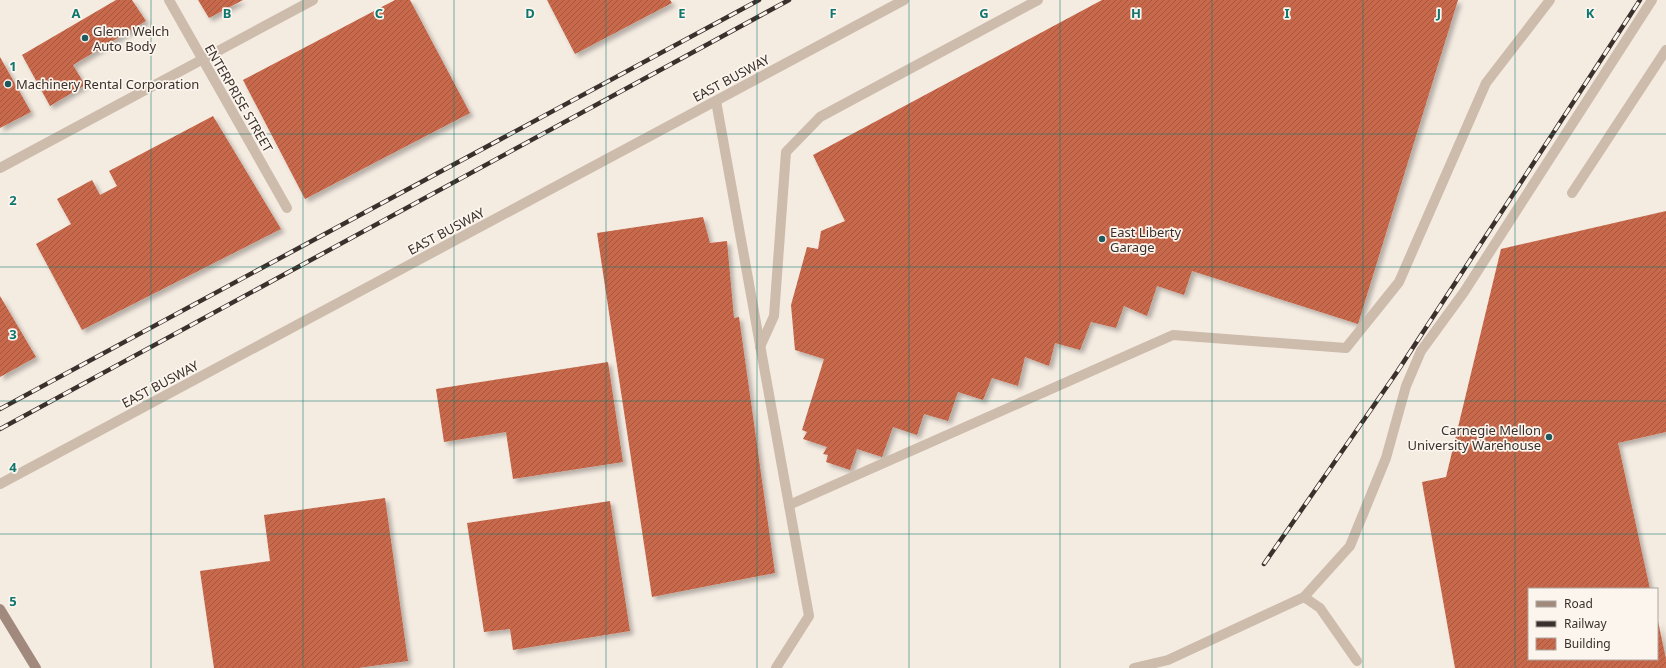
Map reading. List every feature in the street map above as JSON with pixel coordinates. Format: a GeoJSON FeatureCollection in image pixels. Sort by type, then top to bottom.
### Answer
{"type":"FeatureCollection","features":[{"type":"Feature","properties":{"kind":"main road"},"geometry":{"type":"LineString","coordinates":[[0,609],[36,668]]}},
{"type":"Feature","properties":{"kind":"street","name":"ENTERPRISE STREET"},"geometry":{"type":"LineString","coordinates":[[168,0],[287,208]]}},
{"type":"Feature","properties":{"kind":"street"},"geometry":{"type":"LineString","coordinates":[[0,168],[313,0]]}},
{"type":"Feature","properties":{"kind":"street","name":"EAST BUSWAY"},"geometry":{"type":"LineString","coordinates":[[0,484],[904,0]]}},
{"type":"Feature","properties":{"kind":"street"},"geometry":{"type":"LineString","coordinates":[[760,347],[774,316],[786,152],[820,117],[1038,0]]}},
{"type":"Feature","properties":{"kind":"street"},"geometry":{"type":"LineString","coordinates":[[789,505],[1173,334],[1346,348],[1399,282],[1486,82],[1550,0]]}},
{"type":"Feature","properties":{"kind":"street"},"geometry":{"type":"LineString","coordinates":[[1134,668],[1168,660],[1304,597],[1350,546],[1386,458],[1406,386],[1421,351],[1464,292],[1652,0]]}},
{"type":"Feature","properties":{"kind":"street"},"geometry":{"type":"LineString","coordinates":[[1572,193],[1666,50]]}},
{"type":"Feature","properties":{"kind":"street"},"geometry":{"type":"LineString","coordinates":[[716,101],[809,616],[776,668]]}},
{"type":"Feature","properties":{"kind":"street"},"geometry":{"type":"LineString","coordinates":[[1304,597],[1320,608],[1357,661]]}},
{"type":"Feature","properties":{"kind":"building","name":"Glenn Welch Auto Body"},"geometry":{"type":"Polygon","coordinates":[[[116,0],[132,0],[146,21],[73,65],[85,85],[50,106],[22,55],[116,0]]]}},
{"type":"Feature","properties":{"kind":"building"},"geometry":{"type":"Polygon","coordinates":[[[198,0],[243,0],[209,18],[198,0]]]}},
{"type":"Feature","properties":{"kind":"building"},"geometry":{"type":"Polygon","coordinates":[[[395,0],[410,0],[470,113],[305,199],[243,80],[395,0]]]}},
{"type":"Feature","properties":{"kind":"building"},"geometry":{"type":"Polygon","coordinates":[[[547,0],[670,0],[672,3],[575,54],[547,0]]]}},
{"type":"Feature","properties":{"kind":"building","name":"East Liberty Garage"},"geometry":{"type":"Polygon","coordinates":[[[1102,0],[1458,0],[1358,324],[1192,271],[1184,295],[1157,286],[1147,316],[1124,306],[1116,328],[1091,322],[1080,350],[1055,343],[1049,366],[1025,357],[1018,386],[992,378],[983,400],[958,392],[948,421],[924,414],[917,435],[893,427],[882,457],[857,449],[850,470],[826,462],[828,455],[823,454],[827,447],[803,439],[807,432],[802,430],[824,359],[795,350],[791,305],[807,247],[818,249],[821,231],[845,221],[813,155],[1102,0]]]}},
{"type":"Feature","properties":{"kind":"building","name":"Machinery Rental Corporation"},"geometry":{"type":"Polygon","coordinates":[[[0,57],[31,112],[0,128],[0,57]]]}},
{"type":"Feature","properties":{"kind":"building"},"geometry":{"type":"Polygon","coordinates":[[[213,116],[281,229],[82,330],[36,244],[71,224],[57,199],[92,180],[100,195],[117,186],[109,171],[213,116]]]}},
{"type":"Feature","properties":{"kind":"building","name":"Carnegie Mellon University Warehouse"},"geometry":{"type":"Polygon","coordinates":[[[1666,211],[1666,432],[1618,443],[1650,588],[1528,588],[1528,660],[1658,660],[1658,621],[1666,659],[1666,668],[1455,668],[1422,482],[1446,477],[1501,249],[1666,211]]]}},
{"type":"Feature","properties":{"kind":"building"},"geometry":{"type":"Polygon","coordinates":[[[703,217],[710,243],[727,241],[734,318],[739,317],[775,573],[652,597],[597,233],[703,217]]]}},
{"type":"Feature","properties":{"kind":"building"},"geometry":{"type":"Polygon","coordinates":[[[0,296],[36,357],[0,377],[0,296]]]}},
{"type":"Feature","properties":{"kind":"building"},"geometry":{"type":"Polygon","coordinates":[[[608,362],[623,462],[513,479],[506,432],[444,442],[436,389],[608,362]]]}},
{"type":"Feature","properties":{"kind":"building"},"geometry":{"type":"Polygon","coordinates":[[[385,498],[408,661],[358,668],[214,668],[200,571],[270,561],[264,515],[385,498]]]}},
{"type":"Feature","properties":{"kind":"building"},"geometry":{"type":"Polygon","coordinates":[[[610,501],[630,631],[513,650],[510,629],[484,632],[467,523],[610,501]]]}},
{"type":"Feature","properties":{"kind":"railway"},"geometry":{"type":"LineString","coordinates":[[0,409],[759,0]]}},
{"type":"Feature","properties":{"kind":"railway"},"geometry":{"type":"LineString","coordinates":[[0,429],[789,0]]}},
{"type":"Feature","properties":{"kind":"railway"},"geometry":{"type":"LineString","coordinates":[[1264,564],[1397,372],[1640,0]]}},
{"type":"Feature","properties":{"kind":"place","name":"Glenn Welch Auto Body"},"geometry":{"type":"Point","coordinates":[85,38]}},
{"type":"Feature","properties":{"kind":"place","name":"Machinery Rental Corporation"},"geometry":{"type":"Point","coordinates":[8,84]}},
{"type":"Feature","properties":{"kind":"place","name":"East Liberty Garage"},"geometry":{"type":"Point","coordinates":[1102,239]}},
{"type":"Feature","properties":{"kind":"place","name":"Carnegie Mellon University Warehouse"},"geometry":{"type":"Point","coordinates":[1549,437]}}]}
